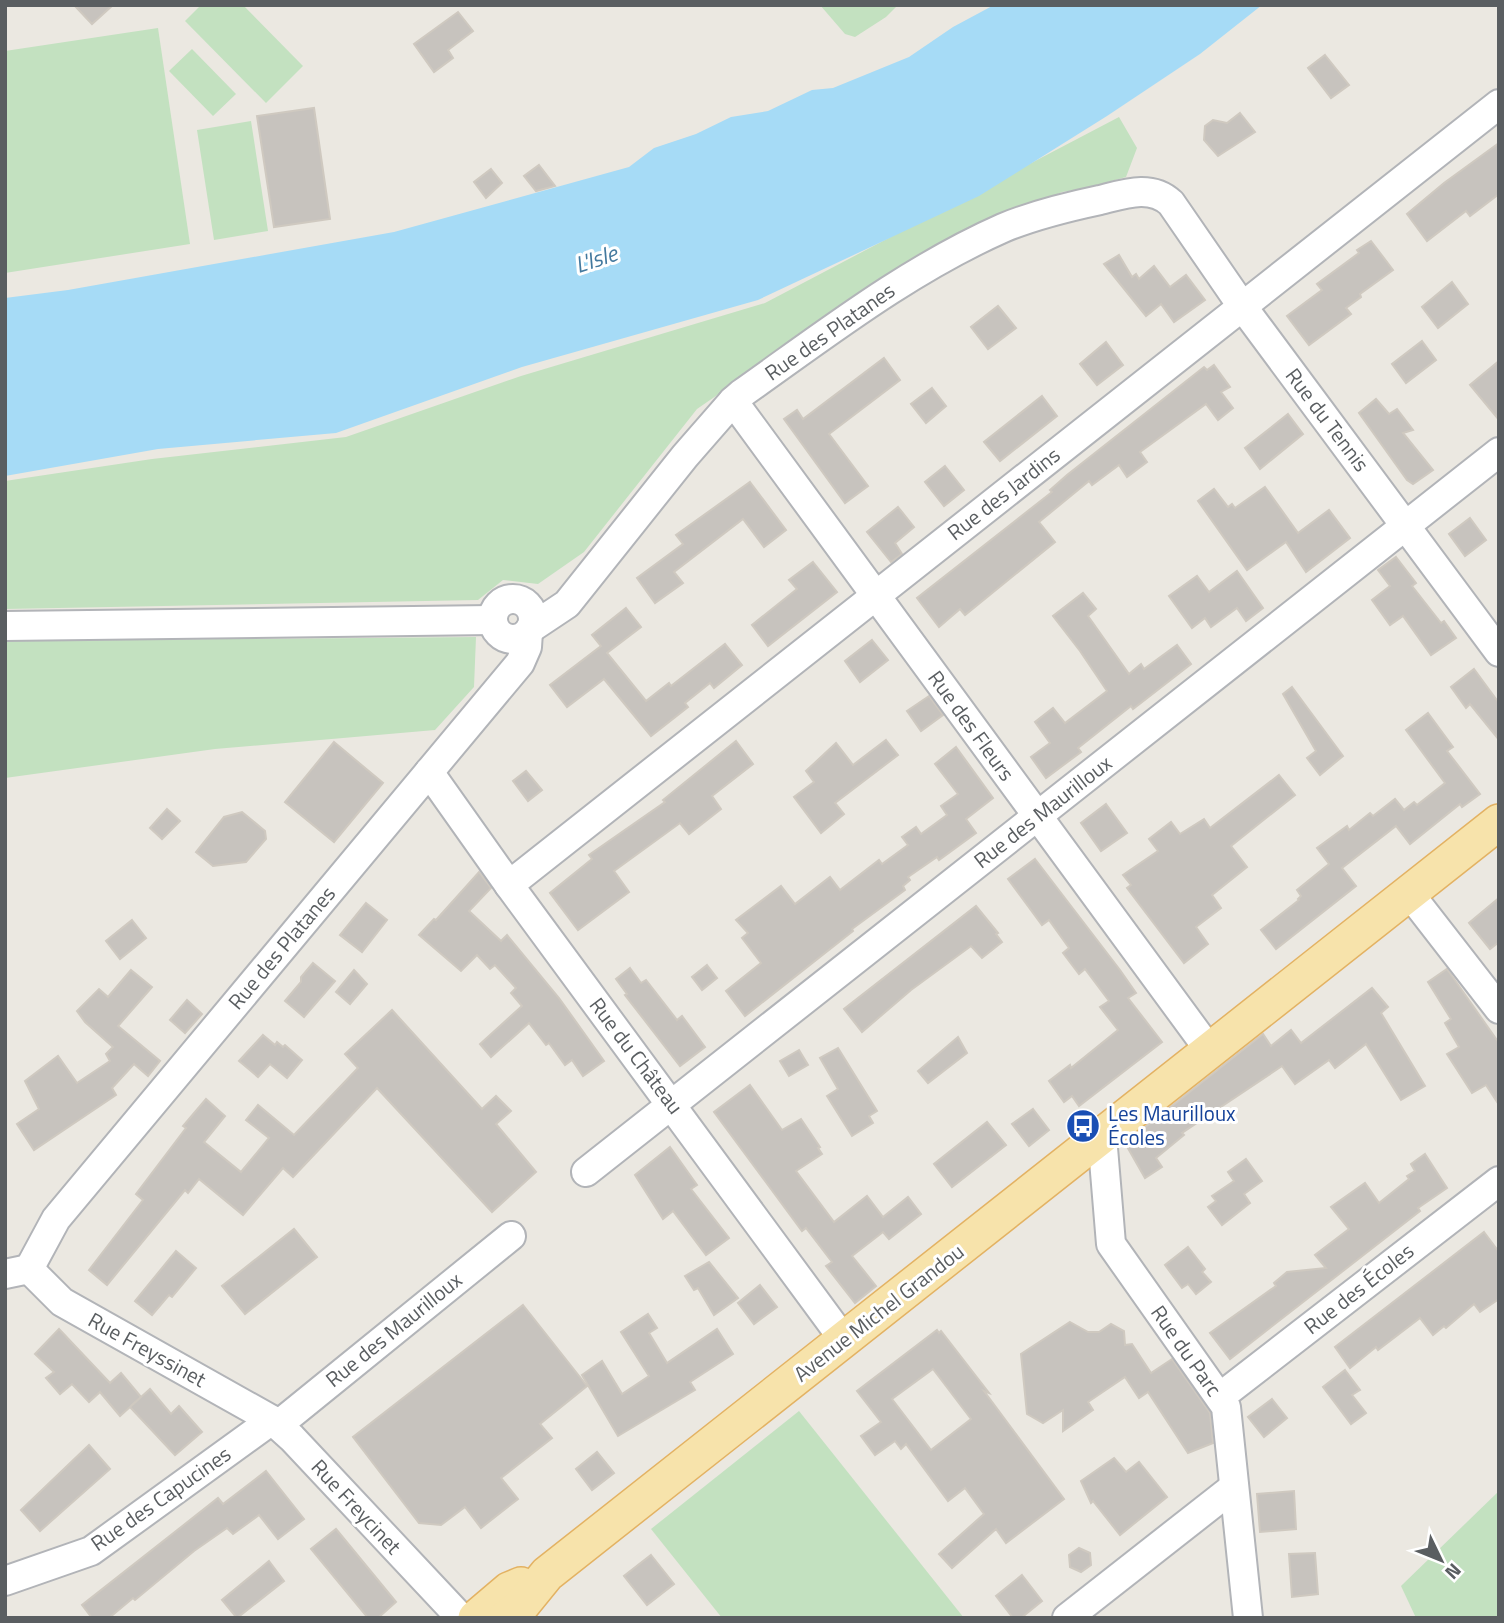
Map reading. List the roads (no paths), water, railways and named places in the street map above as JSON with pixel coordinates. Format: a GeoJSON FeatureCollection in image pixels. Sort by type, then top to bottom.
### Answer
{"type":"FeatureCollection","features":[{"type":"Feature","properties":{"kind":"main road","name":"Avenue Michel Grandou"},"geometry":{"type":"LineString","coordinates":[[506,1618],[521,1606],[547,1574],[1499,822]]}},
{"type":"Feature","properties":{"kind":"main road","name":"Avenue Michel Grandou"},"geometry":{"type":"LineString","coordinates":[[476,1618],[509,1590],[547,1574]]}},
{"type":"Feature","properties":{"kind":"street","name":"Rue des Jardins"},"geometry":{"type":"LineString","coordinates":[[509,885],[1499,104]]}},
{"type":"Feature","properties":{"kind":"street","name":"Rue du Tennis"},"geometry":{"type":"LineString","coordinates":[[1153,192],[1171,203],[1242,306],[1499,652]]}},
{"type":"Feature","properties":{"kind":"street","name":"Rue des Platanes"},"geometry":{"type":"LineString","coordinates":[[17,1272],[56,1219],[509,677],[508,650],[517,624],[567,604],[685,456],[733,401],[895,285],[1002,229],[1058,210],[1130,193],[1153,192]]}},
{"type":"Feature","properties":{"kind":"street","name":"Rue des Fleurs"},"geometry":{"type":"LineString","coordinates":[[733,401],[1210,1051]]}},
{"type":"Feature","properties":{"kind":"street","name":"Rue des Maurilloux"},"geometry":{"type":"LineString","coordinates":[[586,1172],[1499,452]]}},
{"type":"Feature","properties":{"kind":"street"},"geometry":{"type":"LineString","coordinates":[[5,626],[517,624]]}},
{"type":"Feature","properties":{"kind":"street","name":"Rue du Château"},"geometry":{"type":"LineString","coordinates":[[429,772],[844,1340]]}},
{"type":"Feature","properties":{"kind":"street"},"geometry":{"type":"LineString","coordinates":[[1409,893],[1499,1009]]}},
{"type":"Feature","properties":{"kind":"street","name":"Rue du Parc"},"geometry":{"type":"LineString","coordinates":[[1102,1136],[1111,1244],[1226,1407],[1248,1618]]}},
{"type":"Feature","properties":{"kind":"street","name":"Rue des Écoles"},"geometry":{"type":"LineString","coordinates":[[1220,1398],[1499,1181]]}},
{"type":"Feature","properties":{"kind":"street","name":"Rue des Maurilloux"},"geometry":{"type":"LineString","coordinates":[[275,1423],[510,1236]]}},
{"type":"Feature","properties":{"kind":"street","name":"Rue Freyssinet"},"geometry":{"type":"LineString","coordinates":[[17,1272],[62,1302],[275,1423]]}},
{"type":"Feature","properties":{"kind":"street","name":"Rue des Capucines"},"geometry":{"type":"LineString","coordinates":[[5,1581],[91,1550],[275,1423]]}},
{"type":"Feature","properties":{"kind":"street","name":"Rue Freycinet"},"geometry":{"type":"LineString","coordinates":[[275,1423],[442,1606],[461,1618]]}},
{"type":"Feature","properties":{"kind":"street"},"geometry":{"type":"LineString","coordinates":[[1067,1618],[1234,1487]]}},
{"type":"Feature","properties":{"kind":"water","name":"L'Isle"},"geometry":{"type":"Polygon","coordinates":[[[994,5],[1262,5],[1200,54],[979,196],[758,300],[522,367],[336,433],[158,449],[5,476],[5,298],[68,290],[394,232],[629,167],[654,148],[696,134],[731,117],[768,111],[812,90],[833,88],[909,57],[953,27],[994,5]]]}},
{"type":"Feature","properties":{"kind":"place","name":"Les Maurilloux Écoles"},"geometry":{"type":"Point","coordinates":[1083,1126]}}]}
